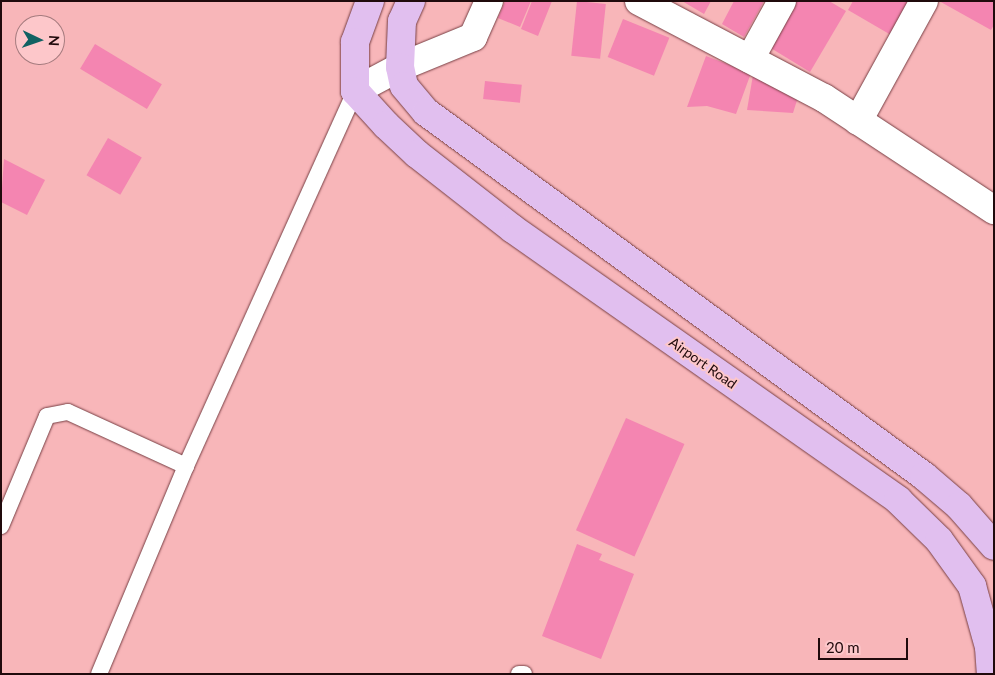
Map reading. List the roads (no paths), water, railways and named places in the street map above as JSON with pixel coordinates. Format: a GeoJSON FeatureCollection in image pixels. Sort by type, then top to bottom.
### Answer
{"type":"FeatureCollection","features":[{"type":"Feature","properties":{"kind":"main road"},"geometry":{"type":"LineString","coordinates":[[355,91],[356,42],[370,1]]}},
{"type":"Feature","properties":{"kind":"main road"},"geometry":{"type":"LineString","coordinates":[[407,11],[400,67],[404,86],[426,112],[924,476],[958,506],[994,546]]}},
{"type":"Feature","properties":{"kind":"main road","name":"Airport Road"},"geometry":{"type":"LineString","coordinates":[[355,91],[417,154],[513,229],[898,500],[939,540],[972,586],[990,647],[991,674]]}},
{"type":"Feature","properties":{"kind":"street"},"geometry":{"type":"LineString","coordinates":[[355,91],[400,67],[473,37],[489,1]]}},
{"type":"Feature","properties":{"kind":"street"},"geometry":{"type":"LineString","coordinates":[[639,1],[824,98],[994,210]]}},
{"type":"Feature","properties":{"kind":"street"},"geometry":{"type":"LineString","coordinates":[[750,59],[782,1]]}},
{"type":"Feature","properties":{"kind":"street"},"geometry":{"type":"LineString","coordinates":[[858,121],[924,1]]}},
{"type":"Feature","properties":{"kind":"lane"},"geometry":{"type":"LineString","coordinates":[[100,674],[186,466],[355,91]]}},
{"type":"Feature","properties":{"kind":"lane"},"geometry":{"type":"LineString","coordinates":[[1,526],[47,416],[68,412],[186,466]]}},
{"type":"Feature","properties":{"kind":"lane"},"geometry":{"type":"LineString","coordinates":[[519,674],[524,674]]}}]}
